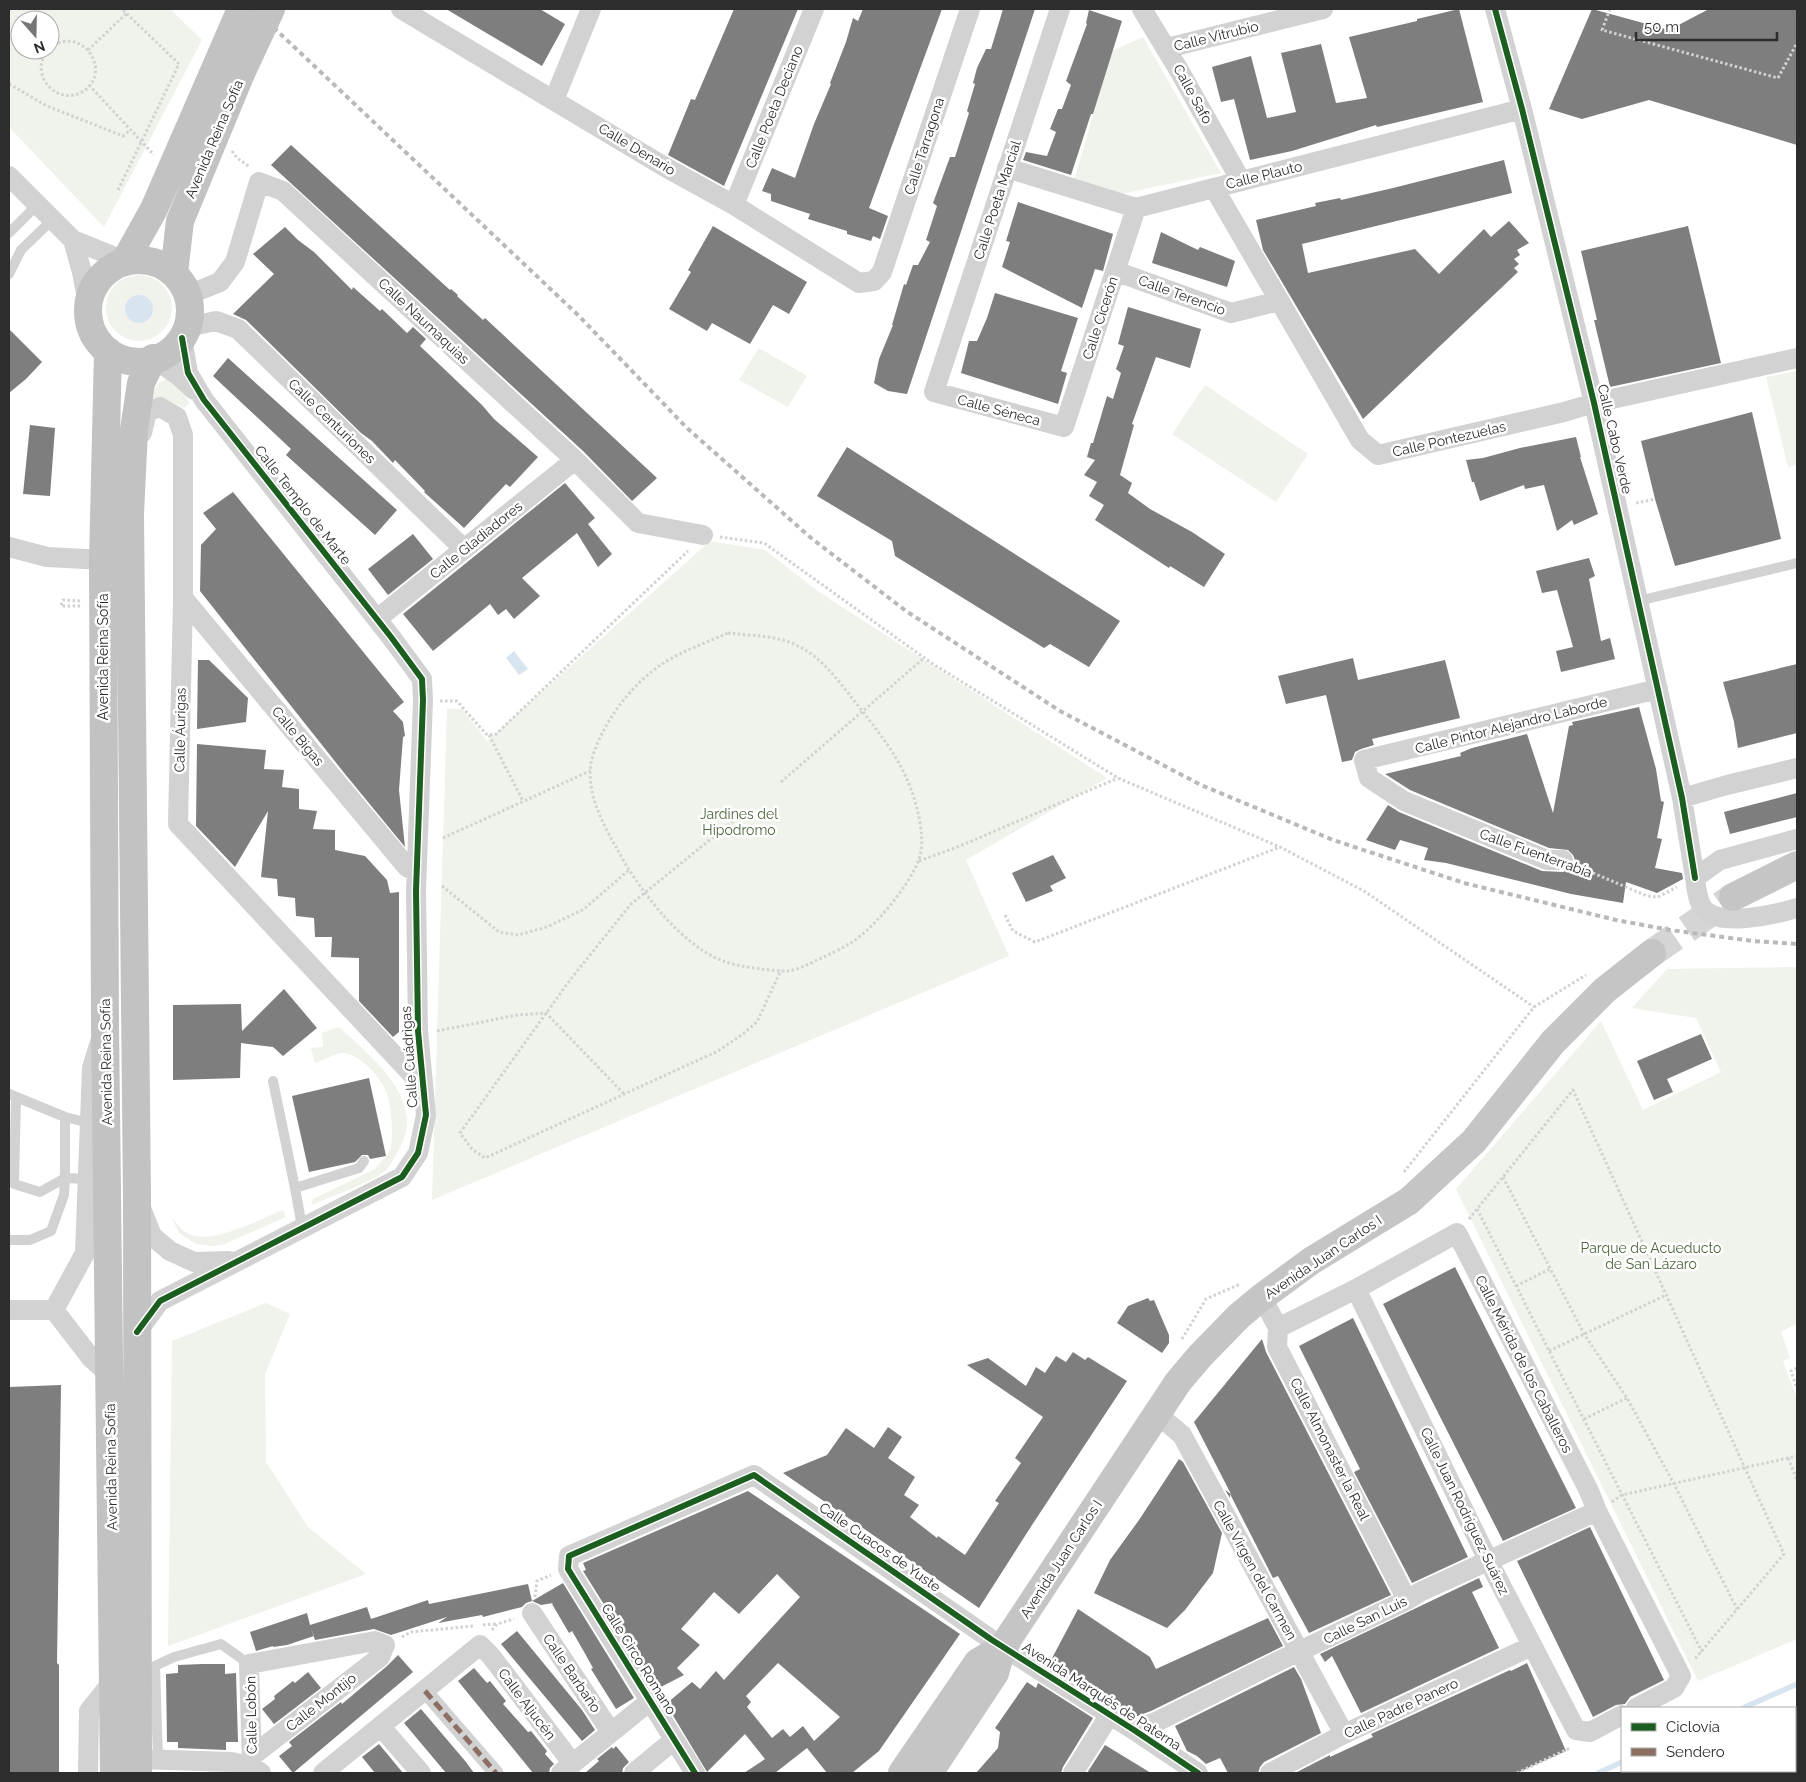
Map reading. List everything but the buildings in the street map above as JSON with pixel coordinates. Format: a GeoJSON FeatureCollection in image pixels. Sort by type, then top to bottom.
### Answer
{"type":"FeatureCollection","features":[{"type":"Feature","properties":{"kind":"highway","name":"Avenida Reina Sofía"},"geometry":{"type":"LineString","coordinates":[[125,261],[154,209],[241,9]]}},
{"type":"Feature","properties":{"kind":"highway","name":"Avenida Reina Sofía"},"geometry":{"type":"LineString","coordinates":[[181,284],[180,221],[242,71],[271,9]]}},
{"type":"Feature","properties":{"kind":"highway"},"geometry":{"type":"LineString","coordinates":[[141,260],[154,262],[166,267],[181,284],[190,309],[185,332],[172,350],[158,358],[141,362],[130,361],[108,351],[97,340],[88,316],[88,304],[91,292],[98,279],[109,269],[125,261],[141,260]]}},
{"type":"Feature","properties":{"kind":"highway","name":"Avenida Reina Sofía"},"geometry":{"type":"LineString","coordinates":[[108,351],[103,560],[105,1026],[114,1773]]}},
{"type":"Feature","properties":{"kind":"highway","name":"Avenida Reina Sofía"},"geometry":{"type":"LineString","coordinates":[[153,358],[141,383],[134,430],[130,514],[137,1332],[159,1765]]}},
{"type":"Feature","properties":{"kind":"main road"},"geometry":{"type":"LineString","coordinates":[[1733,897],[1797,865]]}},
{"type":"Feature","properties":{"kind":"main road","name":"Avenida Juan Carlos I"},"geometry":{"type":"LineString","coordinates":[[902,1773],[978,1662],[997,1644],[1178,1382],[1239,1316],[1251,1290],[1311,1261],[1409,1201],[1474,1141],[1553,1042],[1605,990],[1652,953]]}},
{"type":"Feature","properties":{"kind":"main road","name":"Avenida Juan Carlos I"},"geometry":{"type":"LineString","coordinates":[[929,1773],[995,1673],[997,1644]]}},
{"type":"Feature","properties":{"kind":"street","name":"Calle Denario"},"geometry":{"type":"LineString","coordinates":[[400,9],[665,167],[734,205],[859,283],[874,281]]}},
{"type":"Feature","properties":{"kind":"street"},"geometry":{"type":"LineString","coordinates":[[554,100],[591,9]]}},
{"type":"Feature","properties":{"kind":"street","name":"Calle Poeta Deciano"},"geometry":{"type":"LineString","coordinates":[[734,205],[814,9]]}},
{"type":"Feature","properties":{"kind":"street","name":"Calle Tarragona"},"geometry":{"type":"LineString","coordinates":[[874,281],[882,272],[970,9]]}},
{"type":"Feature","properties":{"kind":"street","name":"Calle Poeta Marcial"},"geometry":{"type":"LineString","coordinates":[[934,392],[1060,9]]}},
{"type":"Feature","properties":{"kind":"street","name":"Calle Safo"},"geometry":{"type":"LineString","coordinates":[[1142,9],[1241,181]]}},
{"type":"Feature","properties":{"kind":"street","name":"Calle Vitrubio"},"geometry":{"type":"LineString","coordinates":[[1166,48],[1323,9]]}},
{"type":"Feature","properties":{"kind":"street","name":"Calle Cabo Verde"},"geometry":{"type":"LineString","coordinates":[[1495,9],[1522,109],[1594,403],[1682,798],[1690,838],[1697,892],[1701,906],[1714,916],[1750,918],[1797,908]]}},
{"type":"Feature","properties":{"kind":"street","name":"Calle Plauto"},"geometry":{"type":"LineString","coordinates":[[1136,208],[1522,109]]}},
{"type":"Feature","properties":{"kind":"street"},"geometry":{"type":"LineString","coordinates":[[1007,168],[1136,208]]}},
{"type":"Feature","properties":{"kind":"street"},"geometry":{"type":"LineString","coordinates":[[9,176],[73,240],[125,261]]}},
{"type":"Feature","properties":{"kind":"street","name":"Calle Naumaquias"},"geometry":{"type":"LineString","coordinates":[[181,284],[220,282],[235,262],[259,182],[283,192],[575,460],[638,523],[704,535]]}},
{"type":"Feature","properties":{"kind":"street","name":"Calle Pontezuelas"},"geometry":{"type":"LineString","coordinates":[[1214,188],[1360,440],[1378,456],[1564,412],[1594,403],[1797,358]]}},
{"type":"Feature","properties":{"kind":"street","name":"Calle Cicerón"},"geometry":{"type":"LineString","coordinates":[[1064,427],[1136,208]]}},
{"type":"Feature","properties":{"kind":"street"},"geometry":{"type":"LineString","coordinates":[[73,240],[88,304]]}},
{"type":"Feature","properties":{"kind":"street","name":"Calle Terencio"},"geometry":{"type":"LineString","coordinates":[[1115,271],[1231,313],[1279,301]]}},
{"type":"Feature","properties":{"kind":"street","name":"Calle Centuriones"},"geometry":{"type":"LineString","coordinates":[[185,332],[216,321],[238,329],[464,549]]}},
{"type":"Feature","properties":{"kind":"street","name":"Calle Templo de Marte"},"geometry":{"type":"LineString","coordinates":[[185,332],[188,373],[204,400],[422,679]]}},
{"type":"Feature","properties":{"kind":"street","name":"Calle Templo de Marte"},"geometry":{"type":"LineString","coordinates":[[153,358],[179,376],[204,400]]}},
{"type":"Feature","properties":{"kind":"street","name":"Calle Séneca"},"geometry":{"type":"LineString","coordinates":[[934,392],[1064,427]]}},
{"type":"Feature","properties":{"kind":"street","name":"Calle Áurigas"},"geometry":{"type":"LineString","coordinates":[[130,514],[142,432],[148,412],[160,407],[177,417],[183,435],[178,824],[422,1085]]}},
{"type":"Feature","properties":{"kind":"street","name":"Calle Gladiadores"},"geometry":{"type":"LineString","coordinates":[[377,619],[575,460]]}},
{"type":"Feature","properties":{"kind":"street"},"geometry":{"type":"LineString","coordinates":[[9,547],[47,557],[103,560]]}},
{"type":"Feature","properties":{"kind":"street","name":"Calle Bigas"},"geometry":{"type":"LineString","coordinates":[[182,598],[407,867],[416,872]]}},
{"type":"Feature","properties":{"kind":"street","name":"Calle Cuádrigas"},"geometry":{"type":"LineString","coordinates":[[137,1332],[160,1300],[402,1177],[418,1153],[426,1115],[418,1030],[416,872],[423,700],[422,679]]}},
{"type":"Feature","properties":{"kind":"street","name":"Calle Pintor Alejandro Laborde"},"geometry":{"type":"LineString","coordinates":[[1364,760],[1658,689]]}},
{"type":"Feature","properties":{"kind":"street","name":"Calle Fuenterrabía"},"geometry":{"type":"LineString","coordinates":[[1364,760],[1369,778],[1404,801],[1547,860],[1563,860]]}},
{"type":"Feature","properties":{"kind":"street"},"geometry":{"type":"LineString","coordinates":[[1682,798],[1797,768]]}},
{"type":"Feature","properties":{"kind":"street"},"geometry":{"type":"LineString","coordinates":[[1690,838],[1720,860]]}},
{"type":"Feature","properties":{"kind":"street"},"geometry":{"type":"LineString","coordinates":[[1695,878],[1720,860],[1797,839]]}},
{"type":"Feature","properties":{"kind":"street"},"geometry":{"type":"LineString","coordinates":[[54,1310],[85,1253],[92,1068],[105,1026]]}},
{"type":"Feature","properties":{"kind":"street","name":"Calle Cuádrigas"},"geometry":{"type":"LineString","coordinates":[[137,1198],[152,1236],[170,1251],[194,1262],[236,1261]]}},
{"type":"Feature","properties":{"kind":"street"},"geometry":{"type":"LineString","coordinates":[[1278,1328],[1356,1289],[1457,1233]]}},
{"type":"Feature","properties":{"kind":"street","name":"Calle Mérida de los Caballeros"},"geometry":{"type":"LineString","coordinates":[[1457,1233],[1585,1482],[1597,1511],[1681,1676]]}},
{"type":"Feature","properties":{"kind":"street","name":"Calle Juan Rodríguez Suárez"},"geometry":{"type":"LineString","coordinates":[[1356,1289],[1532,1646],[1583,1731]]}},
{"type":"Feature","properties":{"kind":"street","name":"Calle Almonaster la Real"},"geometry":{"type":"LineString","coordinates":[[1251,1290],[1278,1328],[1277,1347],[1407,1600]]}},
{"type":"Feature","properties":{"kind":"street"},"geometry":{"type":"LineString","coordinates":[[9,1310],[54,1310]]}},
{"type":"Feature","properties":{"kind":"street"},"geometry":{"type":"LineString","coordinates":[[54,1310],[92,1358],[110,1374]]}},
{"type":"Feature","properties":{"kind":"street","name":"Calle Virgen del Carmen"},"geometry":{"type":"LineString","coordinates":[[1157,1414],[1182,1435],[1344,1734]]}},
{"type":"Feature","properties":{"kind":"street","name":"Calle Cuacos de Yuste"},"geometry":{"type":"LineString","coordinates":[[569,1556],[754,1475],[997,1644]]}},
{"type":"Feature","properties":{"kind":"street","name":"Calle San Luis"},"geometry":{"type":"LineString","coordinates":[[1134,1730],[1156,1722],[1420,1592],[1597,1511]]}},
{"type":"Feature","properties":{"kind":"street","name":"Calle Circo Romano"},"geometry":{"type":"LineString","coordinates":[[569,1556],[568,1569],[694,1773]]}},
{"type":"Feature","properties":{"kind":"street","name":"Calle Barbaño"},"geometry":{"type":"LineString","coordinates":[[532,1613],[611,1732]]}},
{"type":"Feature","properties":{"kind":"street"},"geometry":{"type":"LineString","coordinates":[[249,1664],[376,1641],[385,1645]]}},
{"type":"Feature","properties":{"kind":"street","name":"Avenida Marqués de Paterna"},"geometry":{"type":"LineString","coordinates":[[997,1644],[1134,1730],[1194,1772]]}},
{"type":"Feature","properties":{"kind":"street","name":"Calle Montijo"},"geometry":{"type":"LineString","coordinates":[[255,1765],[380,1656],[385,1645]]}},
{"type":"Feature","properties":{"kind":"street","name":"Calle Aljucén"},"geometry":{"type":"LineString","coordinates":[[426,1691],[480,1645],[491,1656],[567,1768]]}},
{"type":"Feature","properties":{"kind":"street","name":"Calle Padre Panero"},"geometry":{"type":"LineString","coordinates":[[1270,1773],[1344,1734],[1532,1646]]}},
{"type":"Feature","properties":{"kind":"street","name":"Calle Lobón"},"geometry":{"type":"LineString","coordinates":[[159,1765],[227,1768],[255,1765],[249,1664]]}},
{"type":"Feature","properties":{"kind":"street"},"geometry":{"type":"LineString","coordinates":[[1638,1707],[1674,1688],[1681,1676]]}},
{"type":"Feature","properties":{"kind":"street"},"geometry":{"type":"LineString","coordinates":[[88,1773],[89,1711],[113,1682]]}},
{"type":"Feature","properties":{"kind":"street"},"geometry":{"type":"LineString","coordinates":[[335,1770],[381,1727],[426,1691],[496,1773]]}},
{"type":"Feature","properties":{"kind":"street"},"geometry":{"type":"LineString","coordinates":[[567,1768],[650,1701]]}},
{"type":"Feature","properties":{"kind":"street"},"geometry":{"type":"LineString","coordinates":[[1583,1731],[1621,1715]]}},
{"type":"Feature","properties":{"kind":"street"},"geometry":{"type":"LineString","coordinates":[[1073,1773],[1109,1716]]}},
{"type":"Feature","properties":{"kind":"street"},"geometry":{"type":"LineString","coordinates":[[381,1727],[420,1773]]}},
{"type":"Feature","properties":{"kind":"street"},"geometry":{"type":"LineString","coordinates":[[634,1773],[674,1740]]}},
{"type":"Feature","properties":{"kind":"lane"},"geometry":{"type":"LineString","coordinates":[[9,233],[37,206]]}},
{"type":"Feature","properties":{"kind":"lane"},"geometry":{"type":"LineString","coordinates":[[9,274],[21,250],[52,220]]}},
{"type":"Feature","properties":{"kind":"lane"},"geometry":{"type":"LineString","coordinates":[[1638,601],[1797,564]]}},
{"type":"Feature","properties":{"kind":"lane"},"geometry":{"type":"LineString","coordinates":[[273,1082],[302,1228]]}},
{"type":"Feature","properties":{"kind":"lane"},"geometry":{"type":"LineString","coordinates":[[87,1179],[65,1178],[40,1192],[14,1184],[12,1096],[65,1117],[89,1123]]}},
{"type":"Feature","properties":{"kind":"lane"},"geometry":{"type":"LineString","coordinates":[[9,1240],[30,1240],[51,1231],[64,1195],[65,1117]]}},
{"type":"Feature","properties":{"kind":"lane"},"geometry":{"type":"LineString","coordinates":[[295,1188],[359,1168],[364,1161]]}},
{"type":"Feature","properties":{"kind":"lane"},"geometry":{"type":"LineString","coordinates":[[159,1765],[155,1666],[174,1657],[222,1644],[249,1664]]}},
{"type":"Feature","properties":{"kind":"path"},"geometry":{"type":"LineString","coordinates":[[118,190],[179,64],[122,9]]}},
{"type":"Feature","properties":{"kind":"path"},"geometry":{"type":"LineString","coordinates":[[1610,9],[1602,30],[1778,78],[1797,43]]}},
{"type":"Feature","properties":{"kind":"path"},"geometry":{"type":"LineString","coordinates":[[88,50],[126,13]]}},
{"type":"Feature","properties":{"kind":"path"},"geometry":{"type":"LineString","coordinates":[[43,60],[41,70],[46,83],[55,92],[64,95],[76,94],[89,86],[96,71],[92,54],[82,44],[73,41],[60,43]]}},
{"type":"Feature","properties":{"kind":"path"},"geometry":{"type":"LineString","coordinates":[[9,84],[47,106],[123,136],[130,130]]}},
{"type":"Feature","properties":{"kind":"path"},"geometry":{"type":"LineString","coordinates":[[89,86],[169,172]]}},
{"type":"Feature","properties":{"kind":"path"},"geometry":{"type":"LineString","coordinates":[[237,158],[253,169]]}},
{"type":"Feature","properties":{"kind":"path"},"geometry":{"type":"LineString","coordinates":[[423,700],[457,701],[486,734],[495,735],[704,535],[764,543],[924,658],[1118,778],[1280,846],[1364,891],[1534,1007]]}},
{"type":"Feature","properties":{"kind":"path"},"geometry":{"type":"LineString","coordinates":[[77,601],[63,600],[61,606],[84,606]]}},
{"type":"Feature","properties":{"kind":"path"},"geometry":{"type":"LineString","coordinates":[[728,633],[770,638],[797,645],[816,656],[862,710],[893,750],[908,777],[917,807],[923,843],[918,861],[905,886],[876,921],[851,943],[790,971],[724,961],[700,948],[678,930],[645,893],[629,870],[595,804],[591,783],[592,758],[605,727],[630,690],[660,666],[690,649],[728,633]]}},
{"type":"Feature","properties":{"kind":"path"},"geometry":{"type":"LineString","coordinates":[[781,782],[924,658]]}},
{"type":"Feature","properties":{"kind":"path"},"geometry":{"type":"LineString","coordinates":[[490,734],[522,801]]}},
{"type":"Feature","properties":{"kind":"path"},"geometry":{"type":"LineString","coordinates":[[443,838],[592,770]]}},
{"type":"Feature","properties":{"kind":"path"},"geometry":{"type":"LineString","coordinates":[[918,861],[960,846],[1118,778]]}},
{"type":"Feature","properties":{"kind":"path"},"geometry":{"type":"LineString","coordinates":[[733,821],[631,904],[570,980],[460,1133],[472,1149],[485,1158],[718,1051],[757,1022],[781,970]]}},
{"type":"Feature","properties":{"kind":"path"},"geometry":{"type":"LineString","coordinates":[[1006,915],[1013,931],[1035,942],[1280,846]]}},
{"type":"Feature","properties":{"kind":"path"},"geometry":{"type":"LineString","coordinates":[[442,886],[499,932],[518,935],[547,927],[584,909],[629,870]]}},
{"type":"Feature","properties":{"kind":"path"},"geometry":{"type":"LineString","coordinates":[[1402,1174],[1534,1007],[1589,973]]}},
{"type":"Feature","properties":{"kind":"path"},"geometry":{"type":"LineString","coordinates":[[437,1032],[517,1015],[546,1013]]}},
{"type":"Feature","properties":{"kind":"path"},"geometry":{"type":"LineString","coordinates":[[546,1013],[624,1094]]}},
{"type":"Feature","properties":{"kind":"path"},"geometry":{"type":"LineString","coordinates":[[1457,1233],[1573,1090],[1784,1554],[1681,1676]]}},
{"type":"Feature","properties":{"kind":"path"},"geometry":{"type":"LineString","coordinates":[[1503,1177],[1584,1334],[1627,1398],[1674,1484],[1737,1609]]}},
{"type":"Feature","properties":{"kind":"path"},"geometry":{"type":"LineString","coordinates":[[1476,1209],[1702,1652]]}},
{"type":"Feature","properties":{"kind":"path"},"geometry":{"type":"LineString","coordinates":[[1516,1286],[1550,1269]]}},
{"type":"Feature","properties":{"kind":"path"},"geometry":{"type":"LineString","coordinates":[[1182,1341],[1206,1299],[1251,1290]]}},
{"type":"Feature","properties":{"kind":"path"},"geometry":{"type":"LineString","coordinates":[[1549,1351],[1666,1295]]}},
{"type":"Feature","properties":{"kind":"path"},"geometry":{"type":"LineString","coordinates":[[1797,1368],[1791,1371],[1797,1389]]}},
{"type":"Feature","properties":{"kind":"path"},"geometry":{"type":"LineString","coordinates":[[1584,1419],[1627,1398]]}},
{"type":"Feature","properties":{"kind":"path"},"geometry":{"type":"LineString","coordinates":[[1597,1511],[1622,1495],[1797,1456]]}},
{"type":"Feature","properties":{"kind":"path"},"geometry":{"type":"LineString","coordinates":[[1788,1458],[1797,1480]]}},
{"type":"Feature","properties":{"kind":"path"},"geometry":{"type":"LineString","coordinates":[[385,1645],[411,1632],[497,1624]]}},
{"type":"Feature","properties":{"kind":"path"},"geometry":{"type":"LineString","coordinates":[[1517,1773],[1566,1751],[1583,1731]]}},
{"type":"Feature","properties":{"kind":"green space"},"geometry":{"type":"Polygon","coordinates":[[[9,9],[170,9],[202,40],[104,227],[9,127],[9,9]]]}},
{"type":"Feature","properties":{"kind":"green space"},"geometry":{"type":"Polygon","coordinates":[[[1143,37],[1221,173],[1121,194],[1074,180],[1112,51],[1143,37]]]}},
{"type":"Feature","properties":{"kind":"green space"},"geometry":{"type":"Polygon","coordinates":[[[133,275],[145,275],[157,280],[167,290],[172,302],[170,321],[157,336],[145,341],[133,341],[121,336],[111,326],[106,314],[106,302],[111,290],[121,280],[133,275]]]}},
{"type":"Feature","properties":{"kind":"green space"},"geometry":{"type":"Polygon","coordinates":[[[759,348],[807,376],[788,407],[739,380],[759,348]]]}},
{"type":"Feature","properties":{"kind":"green space"},"geometry":{"type":"Polygon","coordinates":[[[1797,371],[1797,465],[1788,467],[1766,377],[1797,371]]]}},
{"type":"Feature","properties":{"kind":"green space"},"geometry":{"type":"Polygon","coordinates":[[[167,378],[177,386],[190,403],[184,408],[166,399],[150,398],[158,384],[167,378]]]}},
{"type":"Feature","properties":{"kind":"green space"},"geometry":{"type":"Polygon","coordinates":[[[1205,385],[1308,454],[1276,502],[1172,434],[1205,385]]]}},
{"type":"Feature","properties":{"kind":"green space","name":"Jardines del Hipodromo"},"geometry":{"type":"Polygon","coordinates":[[[710,541],[765,550],[819,592],[1107,778],[966,860],[1009,956],[432,1200],[447,709],[462,709],[487,741],[710,541]]]}},
{"type":"Feature","properties":{"kind":"green space","name":"Parque de Acueducto de San Lázaro"},"geometry":{"type":"Polygon","coordinates":[[[1797,967],[1797,1323],[1781,1332],[1790,1358],[1783,1361],[1797,1398],[1797,1639],[1698,1681],[1456,1189],[1601,1021],[1643,1110],[1721,1072],[1696,1018],[1632,1008],[1667,969],[1797,967]]]}},
{"type":"Feature","properties":{"kind":"green space"},"geometry":{"type":"Polygon","coordinates":[[[339,1027],[367,1052],[393,1082],[402,1098],[407,1116],[405,1134],[397,1153],[387,1169],[362,1184],[311,1205],[313,1199],[375,1169],[388,1154],[391,1146],[392,1122],[388,1097],[383,1085],[374,1072],[354,1056],[348,1054],[341,1053],[315,1063],[311,1048],[323,1047],[322,1033],[339,1027]]]}},
{"type":"Feature","properties":{"kind":"green space"},"geometry":{"type":"Polygon","coordinates":[[[283,1210],[286,1217],[222,1245],[212,1246],[196,1244],[179,1233],[172,1218],[189,1234],[211,1236],[236,1230],[283,1210]]]}},
{"type":"Feature","properties":{"kind":"green space"},"geometry":{"type":"Polygon","coordinates":[[[266,1303],[290,1314],[265,1374],[266,1462],[308,1527],[366,1574],[168,1646],[172,1341],[266,1303]]]}},
{"type":"Feature","properties":{"kind":"green space"},"geometry":{"type":"Polygon","coordinates":[[[1796,1732],[1797,1773],[1676,1773],[1796,1772],[1796,1732]]]}},
{"type":"Feature","properties":{"kind":"shaded area"},"geometry":{"type":"Polygon","coordinates":[[[139,295],[149,299],[153,309],[149,319],[139,323],[129,319],[125,309],[129,299],[139,295]]]}},
{"type":"Feature","properties":{"kind":"shaded area"},"geometry":{"type":"Polygon","coordinates":[[[514,651],[528,669],[519,675],[506,658],[514,651]]]}},
{"type":"Feature","properties":{"kind":"waterway"},"geometry":{"type":"LineString","coordinates":[[1745,1707],[1797,1684]]}},
{"type":"Feature","properties":{"kind":"waterway"},"geometry":{"type":"LineString","coordinates":[[1598,1773],[1621,1762]]}},
{"type":"Feature","properties":{"kind":"tunnel"},"geometry":{"type":"LineString","coordinates":[[1652,953],[1733,897]]}},
{"type":"Feature","properties":{"kind":"railway"},"geometry":{"type":"LineString","coordinates":[[254,9],[578,315],[687,428],[811,538],[906,611],[1060,711],[1201,785],[1333,840],[1464,883],[1616,920],[1670,930],[1753,941],[1797,944]]}},
{"type":"Feature","properties":{"kind":"marked path"},"geometry":{"type":"LineString","coordinates":[[425,1691],[496,1773]]}},
{"type":"Feature","properties":{"kind":"cycle path"},"geometry":{"type":"LineString","coordinates":[[1495,9],[1522,109],[1594,403],[1682,798],[1695,878]]}},
{"type":"Feature","properties":{"kind":"cycle path"},"geometry":{"type":"LineString","coordinates":[[137,1332],[160,1301],[402,1177],[418,1153],[426,1115],[418,1031],[416,891],[423,700],[422,679],[204,400],[188,373],[182,338]]}},
{"type":"Feature","properties":{"kind":"cycle path"},"geometry":{"type":"LineString","coordinates":[[695,1773],[568,1569],[569,1556],[754,1475],[992,1640],[1198,1773]]}}]}
